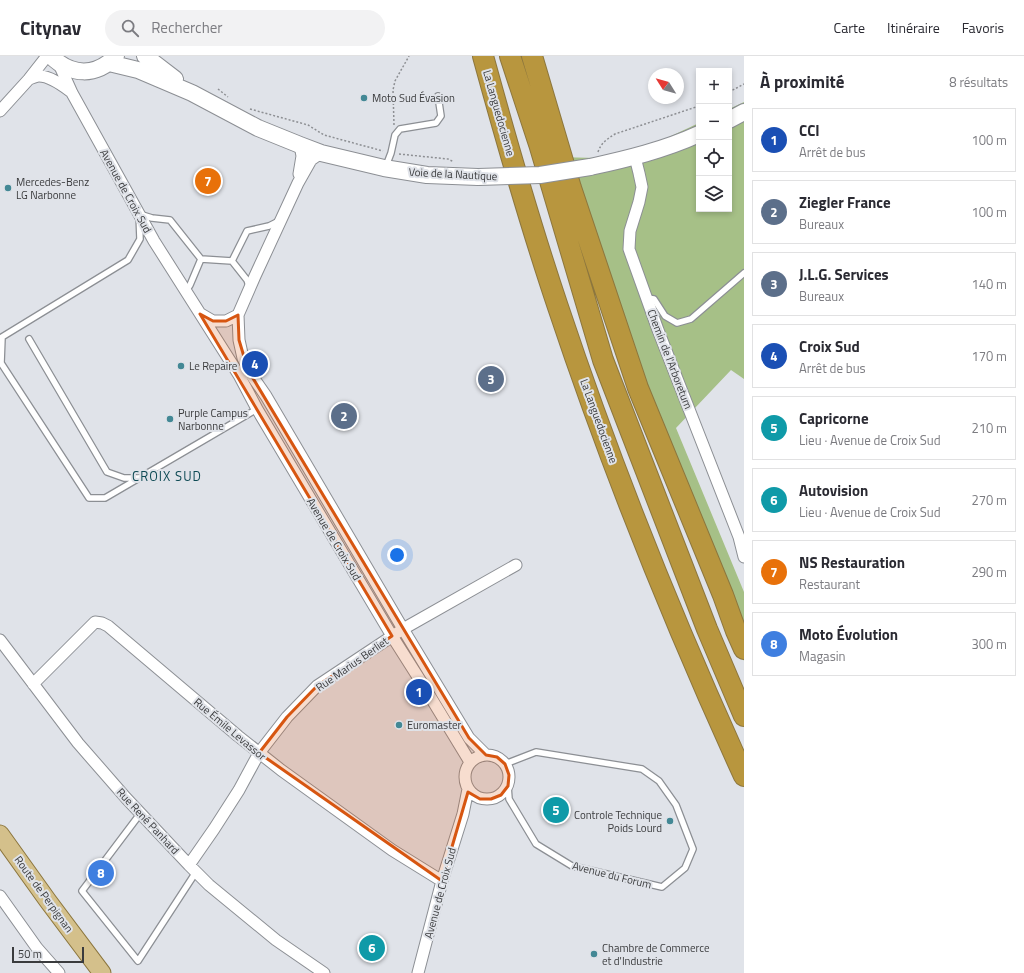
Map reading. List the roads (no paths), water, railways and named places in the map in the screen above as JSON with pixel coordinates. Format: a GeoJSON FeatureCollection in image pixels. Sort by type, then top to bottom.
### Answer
{"type":"FeatureCollection","features":[{"type":"Feature","properties":{"kind":"highway","name":"La Languedocienne"},"geometry":{"type":"LineString","coordinates":[[483,56],[530,221],[558,307],[592,402],[657,574],[690,654],[744,776]]}},
{"type":"Feature","properties":{"kind":"highway"},"geometry":{"type":"LineString","coordinates":[[510,56],[539,144],[603,360],[707,629],[744,716]]}},
{"type":"Feature","properties":{"kind":"highway"},"geometry":{"type":"LineString","coordinates":[[532,56],[571,188],[638,388],[744,649]]}},
{"type":"Feature","properties":{"kind":"highway"},"geometry":{"type":"LineString","coordinates":[[636,446],[675,516],[744,688]]}},
{"type":"Feature","properties":{"kind":"highway"},"geometry":{"type":"LineString","coordinates":[[723,595],[744,637]]}},
{"type":"Feature","properties":{"kind":"main road","name":"Route de Perpignan"},"geometry":{"type":"LineString","coordinates":[[0,834],[102,973]]}},
{"type":"Feature","properties":{"kind":"main road","name":"Route de Perpignan"},"geometry":{"type":"LineString","coordinates":[[0,852],[88,973]]}},
{"type":"Feature","properties":{"kind":"street","name":"Voie de la Nautique"},"geometry":{"type":"LineString","coordinates":[[145,56],[192,93]]}},
{"type":"Feature","properties":{"kind":"street"},"geometry":{"type":"LineString","coordinates":[[0,111],[29,79],[52,59],[71,70],[89,71],[99,68],[112,59]]}},
{"type":"Feature","properties":{"kind":"street","name":"Avenue de Croix Sud"},"geometry":{"type":"LineString","coordinates":[[52,59],[154,241],[239,374],[257,409],[392,636],[470,762]]}},
{"type":"Feature","properties":{"kind":"street","name":"Voie de la Nautique"},"geometry":{"type":"LineString","coordinates":[[112,59],[192,93],[258,128],[321,153],[384,168],[427,175],[478,177],[540,175],[590,167],[635,157],[682,142],[696,135]]}},
{"type":"Feature","properties":{"kind":"street"},"geometry":{"type":"LineString","coordinates":[[29,79],[39,76],[50,79],[60,83],[72,93]]}},
{"type":"Feature","properties":{"kind":"street"},"geometry":{"type":"LineString","coordinates":[[732,118],[744,112]]}},
{"type":"Feature","properties":{"kind":"street","name":"Avenue de Croix Sud"},"geometry":{"type":"LineString","coordinates":[[298,183],[302,156],[300,145]]}},
{"type":"Feature","properties":{"kind":"street","name":"Avenue de Croix Sud"},"geometry":{"type":"LineString","coordinates":[[321,153],[311,160],[298,183],[238,315],[239,340],[242,358],[469,738],[486,755]]}},
{"type":"Feature","properties":{"kind":"street","name":"Chemin de l'Arboretum"},"geometry":{"type":"LineString","coordinates":[[635,157],[642,187],[630,231],[629,249],[661,338],[739,537],[744,557]]}},
{"type":"Feature","properties":{"kind":"street"},"geometry":{"type":"LineString","coordinates":[[200,314],[213,321],[226,321],[238,315]]}},
{"type":"Feature","properties":{"kind":"street","name":"Rue Marius Berliet"},"geometry":{"type":"LineString","coordinates":[[193,869],[259,753],[287,717],[317,686],[403,629],[516,565]]}},
{"type":"Feature","properties":{"kind":"street","name":"Rue Émile Levassor"},"geometry":{"type":"LineString","coordinates":[[33,684],[95,622],[102,623],[108,626],[281,770],[392,850],[442,881]]}},
{"type":"Feature","properties":{"kind":"street","name":"Rue René Panhard"},"geometry":{"type":"LineString","coordinates":[[0,640],[78,743],[140,814],[193,869],[209,885],[276,940],[324,973]]}},
{"type":"Feature","properties":{"kind":"street"},"geometry":{"type":"LineString","coordinates":[[486,755],[497,757],[505,764],[509,774],[508,786],[501,795],[491,799],[480,799],[473,795],[468,789],[465,776],[470,762],[478,757],[486,755]]}},
{"type":"Feature","properties":{"kind":"street","name":"Avenue de Croix Sud"},"geometry":{"type":"LineString","coordinates":[[418,973],[442,881],[463,814],[468,789]]}},
{"type":"Feature","properties":{"kind":"street","name":"Avenue de Croix Sud"},"geometry":{"type":"LineString","coordinates":[[463,814],[469,804],[480,799]]}},
{"type":"Feature","properties":{"kind":"street"},"geometry":{"type":"LineString","coordinates":[[0,896],[37,948],[60,973]]}},
{"type":"Feature","properties":{"kind":"lane"},"geometry":{"type":"LineString","coordinates":[[384,168],[388,163],[395,134],[400,129],[436,123],[441,116],[438,96]]}},
{"type":"Feature","properties":{"kind":"lane"},"geometry":{"type":"LineString","coordinates":[[250,288],[247,280],[232,261],[201,259],[170,220],[152,218],[138,214],[140,239],[128,260],[2,337],[1,363],[89,498],[105,498],[257,409]]}},
{"type":"Feature","properties":{"kind":"lane"},"geometry":{"type":"LineString","coordinates":[[232,261],[247,231],[269,226],[280,221]]}},
{"type":"Feature","properties":{"kind":"lane"},"geometry":{"type":"LineString","coordinates":[[186,291],[201,259]]}},
{"type":"Feature","properties":{"kind":"lane"},"geometry":{"type":"LineString","coordinates":[[647,298],[654,299],[666,316],[677,323],[691,319],[744,274]]}},
{"type":"Feature","properties":{"kind":"lane"},"geometry":{"type":"LineString","coordinates":[[29,339],[107,472],[124,478],[138,478]]}},
{"type":"Feature","properties":{"kind":"lane","name":"Avenue du Forum"},"geometry":{"type":"LineString","coordinates":[[505,764],[536,752],[642,769],[659,781],[676,805],[693,849],[685,868],[662,888],[572,866],[536,844],[509,799],[508,786]]}},
{"type":"Feature","properties":{"kind":"lane"},"geometry":{"type":"LineString","coordinates":[[140,814],[82,891],[138,961],[193,869]]}},
{"type":"Feature","properties":{"kind":"place","name":"Moto Sud Évasion"},"geometry":{"type":"Point","coordinates":[364,98]}},
{"type":"Feature","properties":{"kind":"place","name":"NS Restauration"},"geometry":{"type":"Point","coordinates":[208,181]}},
{"type":"Feature","properties":{"kind":"place","name":"Mercedes-Benz LG Narbonne"},"geometry":{"type":"Point","coordinates":[8,188]}},
{"type":"Feature","properties":{"kind":"place","name":"Croix Sud"},"geometry":{"type":"Point","coordinates":[255,364]}},
{"type":"Feature","properties":{"kind":"place","name":"Le Repaire"},"geometry":{"type":"Point","coordinates":[181,366]}},
{"type":"Feature","properties":{"kind":"place","name":"J.L.G. Services"},"geometry":{"type":"Point","coordinates":[491,379]}},
{"type":"Feature","properties":{"kind":"place","name":"Ziegler France"},"geometry":{"type":"Point","coordinates":[344,416]}},
{"type":"Feature","properties":{"kind":"place","name":"Purple Campus Narbonne"},"geometry":{"type":"Point","coordinates":[170,419]}},
{"type":"Feature","properties":{"kind":"place","name":"CCI"},"geometry":{"type":"Point","coordinates":[419,692]}},
{"type":"Feature","properties":{"kind":"place","name":"Euromaster"},"geometry":{"type":"Point","coordinates":[399,725]}},
{"type":"Feature","properties":{"kind":"place","name":"Capricorne"},"geometry":{"type":"Point","coordinates":[556,810]}},
{"type":"Feature","properties":{"kind":"place","name":"Controle Technique Poids Lourd"},"geometry":{"type":"Point","coordinates":[670,821]}},
{"type":"Feature","properties":{"kind":"place","name":"Moto Évolution"},"geometry":{"type":"Point","coordinates":[101,873]}},
{"type":"Feature","properties":{"kind":"place","name":"Autovision"},"geometry":{"type":"Point","coordinates":[372,948]}},
{"type":"Feature","properties":{"kind":"place","name":"Chambre de Commerce et d'Industrie"},"geometry":{"type":"Point","coordinates":[594,954]}},
{"type":"Feature","properties":{"kind":"district","name":"CROIX SUD"},"geometry":{"type":"Point","coordinates":[167,476]}}]}
